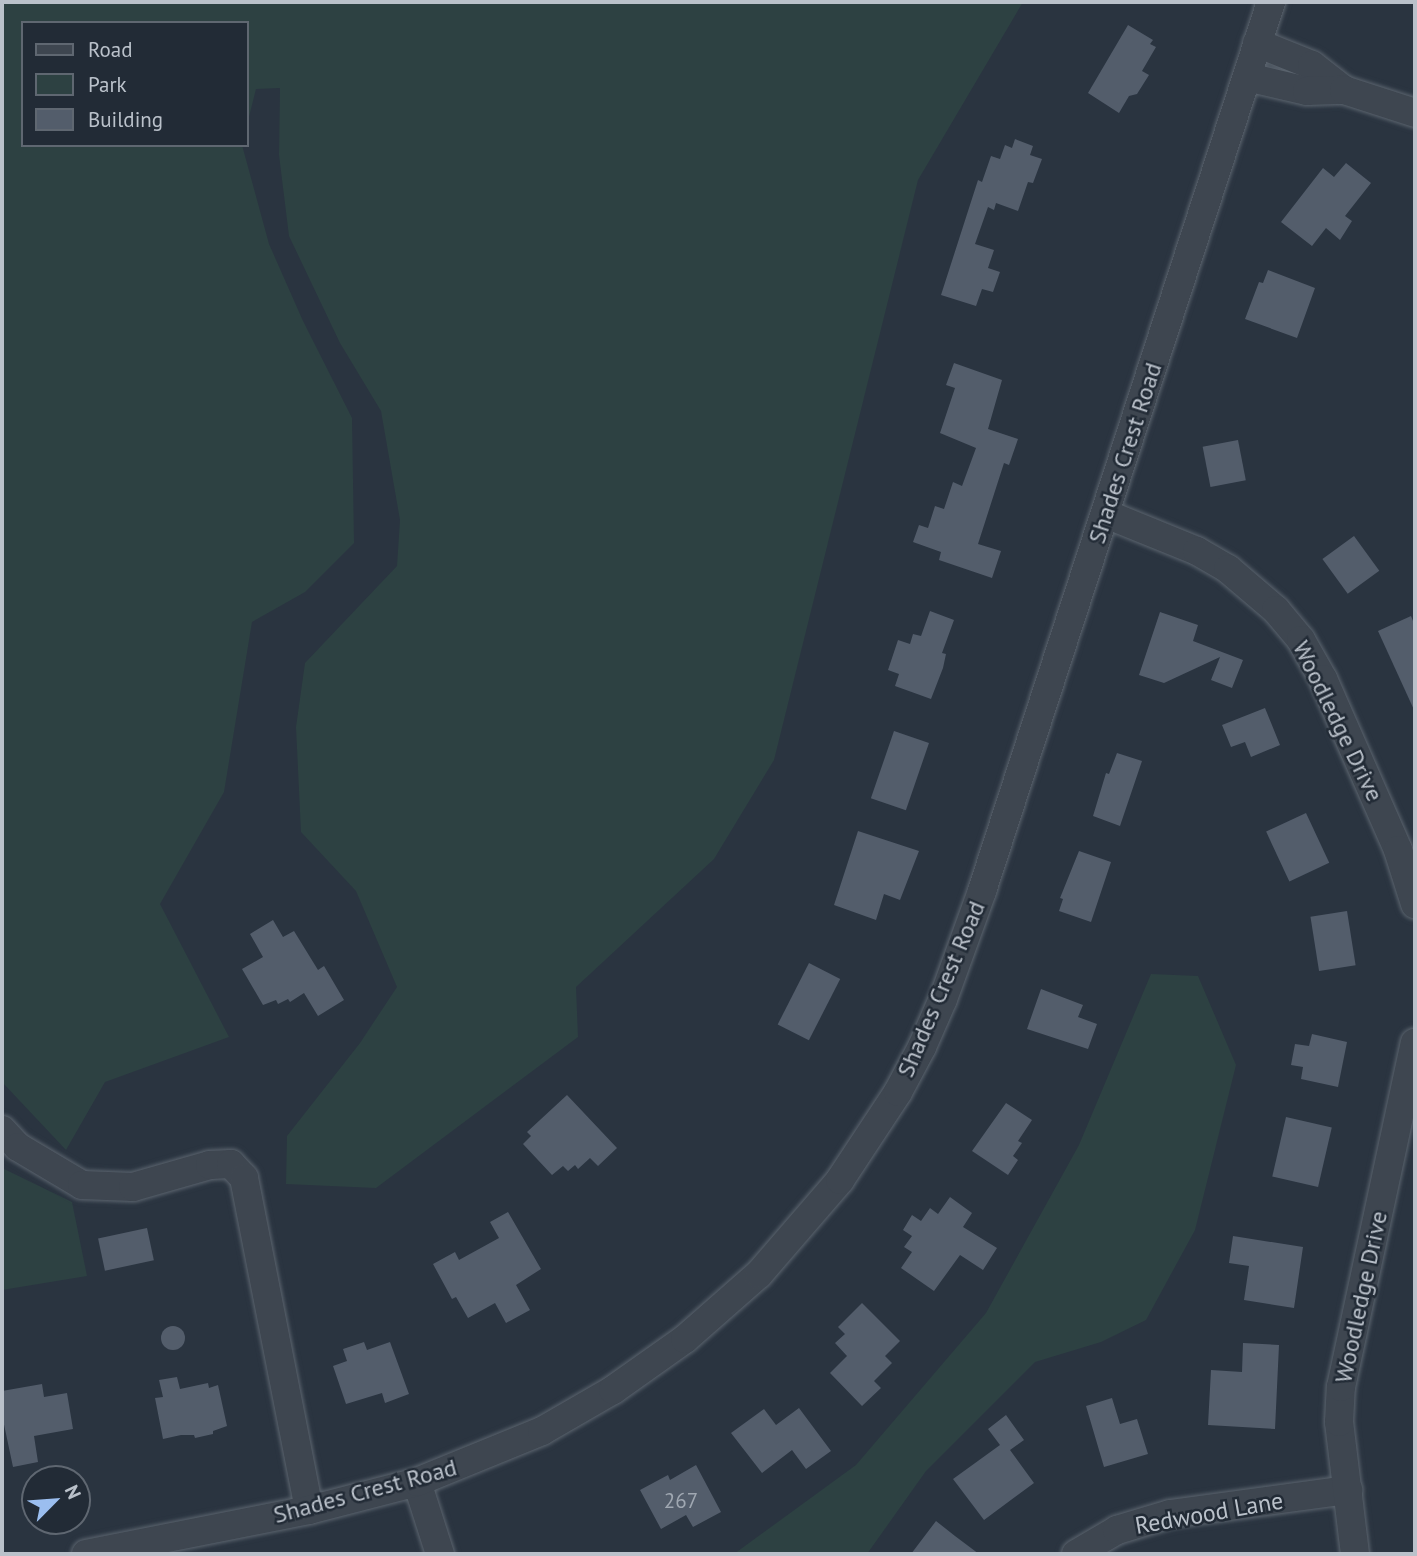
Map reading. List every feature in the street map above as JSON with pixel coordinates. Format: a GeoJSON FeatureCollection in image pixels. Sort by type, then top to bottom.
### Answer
{"type":"FeatureCollection","features":[{"type":"Feature","properties":{"kind":"street","name":"Shades Crest Road"},"geometry":{"type":"LineString","coordinates":[[86,1554],[309,1510],[417,1482],[542,1430],[645,1370],[685,1339],[759,1274],[840,1180],[898,1092],[943,999],[982,891],[1271,2]]}},
{"type":"Feature","properties":{"kind":"street"},"geometry":{"type":"LineString","coordinates":[[1257,43],[1312,65],[1344,90]]}},
{"type":"Feature","properties":{"kind":"street"},"geometry":{"type":"LineString","coordinates":[[1247,77],[1307,91],[1344,90],[1415,113]]}},
{"type":"Feature","properties":{"kind":"street","name":"Woodledge Drive"},"geometry":{"type":"LineString","coordinates":[[1106,514],[1197,551],[1228,569],[1276,610],[1301,640],[1323,679],[1393,837],[1415,904]]}},
{"type":"Feature","properties":{"kind":"street","name":"Woodledge Drive"},"geometry":{"type":"LineString","coordinates":[[1355,1554],[1339,1423],[1341,1387],[1415,1043]]}},
{"type":"Feature","properties":{"kind":"street"},"geometry":{"type":"LineString","coordinates":[[2,1129],[18,1147],[82,1185],[133,1187],[210,1165],[231,1164],[244,1178],[309,1510]]}},
{"type":"Feature","properties":{"kind":"street"},"geometry":{"type":"LineString","coordinates":[[417,1482],[440,1554]]}},
{"type":"Feature","properties":{"kind":"street","name":"Redwood Lane"},"geometry":{"type":"LineString","coordinates":[[1076,1554],[1117,1530],[1170,1514],[1348,1490]]}},
{"type":"Feature","properties":{"kind":"green space"},"geometry":{"type":"Polygon","coordinates":[[[2,2],[1023,2],[918,180],[774,760],[714,859],[576,987],[578,1037],[376,1188],[286,1184],[287,1136],[360,1043],[397,987],[356,891],[301,832],[296,727],[305,663],[397,566],[400,520],[381,411],[340,343],[289,236],[279,155],[280,88],[256,89],[248,121],[248,21],[21,21],[21,147],[243,147],[269,244],[303,321],[352,418],[354,543],[305,592],[252,622],[224,792],[160,904],[229,1037],[105,1082],[66,1150],[2,1082],[2,2]]]}},
{"type":"Feature","properties":{"kind":"green space"},"geometry":{"type":"Polygon","coordinates":[[[1151,974],[1198,976],[1236,1065],[1195,1230],[1146,1320],[1101,1342],[1035,1362],[926,1471],[867,1554],[734,1554],[856,1465],[986,1313],[1079,1145],[1151,974]]]}},
{"type":"Feature","properties":{"kind":"green space"},"geometry":{"type":"Polygon","coordinates":[[[2,1168],[72,1202],[87,1276],[2,1290],[2,1168]]]}},
{"type":"Feature","properties":{"kind":"building"},"geometry":{"type":"Polygon","coordinates":[[[1128,25],[1153,40],[1150,44],[1156,47],[1142,71],[1149,75],[1137,94],[1129,96],[1119,113],[1088,93],[1128,25]]]}},
{"type":"Feature","properties":{"kind":"building"},"geometry":{"type":"Polygon","coordinates":[[[1015,139],[1033,146],[1030,155],[1042,159],[1033,183],[1028,182],[1018,211],[996,203],[994,210],[988,207],[975,244],[994,250],[988,268],[1000,272],[993,292],[982,289],[976,306],[941,295],[978,180],[982,182],[991,156],[1000,159],[1005,145],[1012,148],[1015,139]]]}},
{"type":"Feature","properties":{"kind":"building"},"geometry":{"type":"Polygon","coordinates":[[[1346,163],[1371,183],[1345,216],[1352,221],[1340,240],[1326,228],[1312,246],[1281,222],[1323,168],[1334,177],[1346,163]]]}},
{"type":"Feature","properties":{"kind":"building"},"geometry":{"type":"Polygon","coordinates":[[[1268,270],[1315,288],[1297,338],[1245,319],[1259,282],[1263,283],[1268,270]]]}},
{"type":"Feature","properties":{"kind":"building"},"geometry":{"type":"Polygon","coordinates":[[[954,363],[1002,380],[988,429],[1018,439],[1009,465],[1004,463],[978,544],[1001,551],[992,578],[939,560],[941,552],[913,542],[919,525],[928,528],[935,506],[944,509],[953,482],[962,486],[976,448],[940,433],[955,388],[946,385],[954,363]]]}},
{"type":"Feature","properties":{"kind":"building"},"geometry":{"type":"Polygon","coordinates":[[[1238,440],[1246,480],[1210,487],[1203,447],[1238,440]]]}},
{"type":"Feature","properties":{"kind":"building"},"geometry":{"type":"Polygon","coordinates":[[[1354,536],[1379,571],[1348,594],[1322,559],[1354,536]]]}},
{"type":"Feature","properties":{"kind":"building"},"geometry":{"type":"Polygon","coordinates":[[[930,611],[954,620],[942,653],[946,654],[943,668],[931,699],[895,686],[899,674],[888,670],[898,640],[910,644],[913,634],[921,636],[930,611]]]}},
{"type":"Feature","properties":{"kind":"building"},"geometry":{"type":"Polygon","coordinates":[[[1160,612],[1198,625],[1193,641],[1243,660],[1232,688],[1211,680],[1220,657],[1164,683],[1139,675],[1160,612]]]}},
{"type":"Feature","properties":{"kind":"building"},"geometry":{"type":"Polygon","coordinates":[[[1411,616],[1415,626],[1415,712],[1378,631],[1411,616]]]}},
{"type":"Feature","properties":{"kind":"building"},"geometry":{"type":"Polygon","coordinates":[[[1265,708],[1280,745],[1251,757],[1245,742],[1231,747],[1222,725],[1265,708]]]}},
{"type":"Feature","properties":{"kind":"building"},"geometry":{"type":"Polygon","coordinates":[[[894,731],[929,743],[906,810],[871,798],[894,731]]]}},
{"type":"Feature","properties":{"kind":"building"},"geometry":{"type":"Polygon","coordinates":[[[1117,753],[1142,761],[1120,826],[1093,816],[1106,773],[1109,774],[1117,753]]]}},
{"type":"Feature","properties":{"kind":"building"},"geometry":{"type":"Polygon","coordinates":[[[1306,813],[1329,863],[1289,881],[1266,832],[1306,813]]]}},
{"type":"Feature","properties":{"kind":"building"},"geometry":{"type":"Polygon","coordinates":[[[858,831],[919,851],[900,900],[884,894],[876,920],[834,905],[858,831]]]}},
{"type":"Feature","properties":{"kind":"building"},"geometry":{"type":"Polygon","coordinates":[[[1079,851],[1111,862],[1091,922],[1059,911],[1063,899],[1060,898],[1079,851]]]}},
{"type":"Feature","properties":{"kind":"building"},"geometry":{"type":"Polygon","coordinates":[[[1347,911],[1356,965],[1319,971],[1310,917],[1347,911]]]}},
{"type":"Feature","properties":{"kind":"building"},"geometry":{"type":"Polygon","coordinates":[[[273,920],[283,937],[294,931],[318,970],[324,966],[344,1000],[318,1016],[304,993],[290,1002],[288,999],[278,1004],[276,1000],[263,1005],[242,969],[263,957],[250,934],[273,920]]]}},
{"type":"Feature","properties":{"kind":"building"},"geometry":{"type":"Polygon","coordinates":[[[809,963],[840,979],[809,1040],[778,1024],[809,963]]]}},
{"type":"Feature","properties":{"kind":"building"},"geometry":{"type":"Polygon","coordinates":[[[1041,989],[1083,1005],[1078,1017],[1097,1024],[1088,1049],[1027,1029],[1041,989]]]}},
{"type":"Feature","properties":{"kind":"building"},"geometry":{"type":"Polygon","coordinates":[[[1312,1034],[1347,1042],[1338,1087],[1301,1079],[1303,1067],[1291,1065],[1295,1044],[1309,1046],[1312,1034]]]}},
{"type":"Feature","properties":{"kind":"building"},"geometry":{"type":"Polygon","coordinates":[[[567,1095],[617,1148],[598,1166],[590,1158],[578,1169],[575,1165],[568,1171],[563,1166],[552,1175],[523,1144],[531,1136],[527,1132],[567,1095]]]}},
{"type":"Feature","properties":{"kind":"building"},"geometry":{"type":"Polygon","coordinates":[[[1006,1103],[1032,1120],[1018,1141],[1022,1143],[1013,1156],[1018,1160],[1008,1175],[972,1151],[1006,1103]]]}},
{"type":"Feature","properties":{"kind":"building"},"geometry":{"type":"Polygon","coordinates":[[[1286,1117],[1332,1128],[1318,1187],[1272,1176],[1286,1117]]]}},
{"type":"Feature","properties":{"kind":"building"},"geometry":{"type":"Polygon","coordinates":[[[950,1197],[972,1213],[963,1227],[997,1248],[983,1270],[960,1255],[934,1291],[901,1268],[912,1252],[904,1247],[912,1236],[903,1230],[912,1215],[921,1221],[930,1208],[938,1214],[950,1197]]]}},
{"type":"Feature","properties":{"kind":"building"},"geometry":{"type":"Polygon","coordinates":[[[508,1212],[541,1269],[516,1285],[530,1310],[506,1323],[495,1303],[468,1318],[456,1297],[452,1299],[433,1264],[455,1252],[459,1260],[499,1238],[490,1222],[508,1212]]]}},
{"type":"Feature","properties":{"kind":"building"},"geometry":{"type":"Polygon","coordinates":[[[147,1228],[154,1260],[105,1271],[98,1238],[147,1228]]]}},
{"type":"Feature","properties":{"kind":"building"},"geometry":{"type":"Polygon","coordinates":[[[1233,1236],[1303,1247],[1294,1308],[1244,1300],[1249,1266],[1229,1263],[1233,1236]]]}},
{"type":"Feature","properties":{"kind":"building"},"geometry":{"type":"Polygon","coordinates":[[[862,1303],[900,1341],[885,1356],[892,1363],[874,1381],[881,1388],[862,1406],[830,1373],[847,1356],[835,1343],[845,1334],[838,1327],[862,1303]]]}},
{"type":"Feature","properties":{"kind":"building"},"geometry":{"type":"Polygon","coordinates":[[[173,1326],[182,1329],[185,1338],[182,1347],[173,1350],[164,1347],[161,1338],[164,1329],[173,1326]]]}},
{"type":"Feature","properties":{"kind":"building"},"geometry":{"type":"Polygon","coordinates":[[[364,1342],[367,1350],[390,1342],[409,1394],[385,1403],[382,1393],[346,1404],[333,1366],[347,1361],[343,1349],[364,1342]]]}},
{"type":"Feature","properties":{"kind":"building"},"geometry":{"type":"Polygon","coordinates":[[[1243,1343],[1279,1345],[1275,1429],[1208,1425],[1211,1370],[1242,1372],[1243,1343]]]}},
{"type":"Feature","properties":{"kind":"building"},"geometry":{"type":"Polygon","coordinates":[[[177,1377],[180,1389],[208,1383],[209,1388],[218,1385],[227,1426],[213,1431],[213,1434],[195,1438],[194,1435],[181,1435],[163,1439],[155,1398],[163,1397],[159,1380],[177,1377]]]}},
{"type":"Feature","properties":{"kind":"building"},"geometry":{"type":"Polygon","coordinates":[[[42,1384],[44,1397],[67,1393],[73,1429],[34,1436],[38,1462],[13,1467],[2,1415],[2,1391],[42,1384]]]}},
{"type":"Feature","properties":{"kind":"building"},"geometry":{"type":"Polygon","coordinates":[[[1112,1398],[1120,1424],[1137,1419],[1148,1454],[1104,1467],[1086,1406],[1112,1398]]]}},
{"type":"Feature","properties":{"kind":"building"},"geometry":{"type":"Polygon","coordinates":[[[799,1408],[831,1451],[806,1469],[792,1450],[762,1473],[731,1433],[764,1409],[776,1425],[799,1408]]]}},
{"type":"Feature","properties":{"kind":"building"},"geometry":{"type":"Polygon","coordinates":[[[1006,1415],[1024,1440],[1010,1450],[1034,1483],[984,1520],[953,1479],[1000,1445],[988,1429],[1006,1415]]]}},
{"type":"Feature","properties":{"kind":"building"},"geometry":{"type":"Polygon","coordinates":[[[696,1465],[721,1512],[693,1527],[686,1515],[661,1529],[640,1490],[668,1475],[670,1480],[696,1465]]]}},
{"type":"Feature","properties":{"kind":"building"},"geometry":{"type":"Polygon","coordinates":[[[936,1521],[955,1536],[979,1554],[911,1554],[936,1521]]]}}]}
